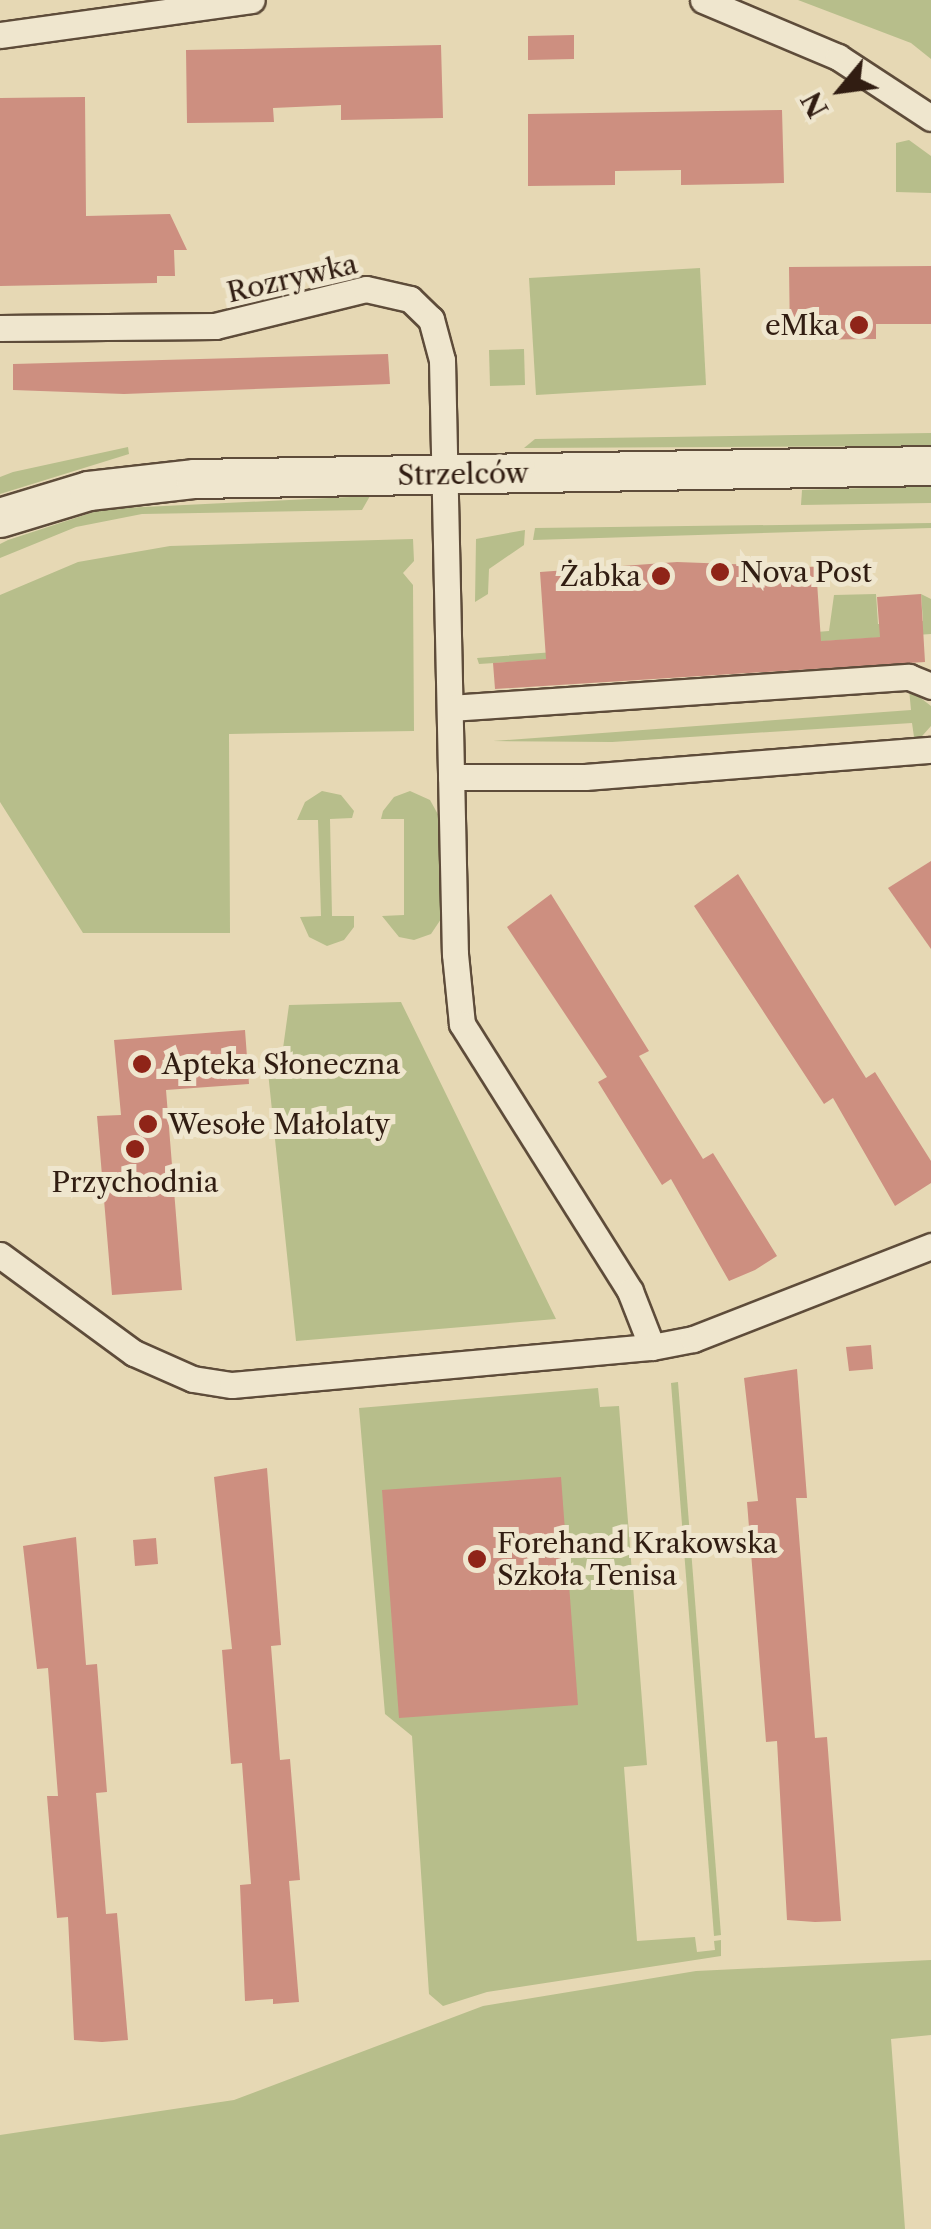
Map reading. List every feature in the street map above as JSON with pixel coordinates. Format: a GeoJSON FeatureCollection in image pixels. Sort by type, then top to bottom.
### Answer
{"type":"FeatureCollection","features":[{"type":"Feature","properties":{"kind":"street"},"geometry":{"type":"LineString","coordinates":[[0,35],[252,0]]}},
{"type":"Feature","properties":{"kind":"street"},"geometry":{"type":"LineString","coordinates":[[702,0],[838,58],[931,118]]}},
{"type":"Feature","properties":{"kind":"street","name":"Rozrywka"},"geometry":{"type":"LineString","coordinates":[[0,328],[215,326],[347,291],[399,294],[425,311],[440,343],[462,1024],[630,1291],[652,1348]]}},
{"type":"Feature","properties":{"kind":"street","name":"Strzelców"},"geometry":{"type":"LineString","coordinates":[[0,518],[89,491],[146,482],[931,466]]}},
{"type":"Feature","properties":{"kind":"street"},"geometry":{"type":"LineString","coordinates":[[450,708],[909,677],[931,686]]}},
{"type":"Feature","properties":{"kind":"street"},"geometry":{"type":"LineString","coordinates":[[451,776],[622,775],[931,750]]}},
{"type":"Feature","properties":{"kind":"street"},"geometry":{"type":"LineString","coordinates":[[0,1256],[96,1325],[172,1372],[232,1385],[652,1348],[694,1339],[931,1246]]}},
{"type":"Feature","properties":{"kind":"green space"},"geometry":{"type":"Polygon","coordinates":[[[798,0],[931,0],[931,59],[911,43],[798,0]]]}},
{"type":"Feature","properties":{"kind":"green space"},"geometry":{"type":"Polygon","coordinates":[[[909,140],[931,156],[931,193],[896,192],[896,143],[909,140]]]}},
{"type":"Feature","properties":{"kind":"green space"},"geometry":{"type":"Polygon","coordinates":[[[700,268],[706,385],[536,395],[529,278],[700,268]]]}},
{"type":"Feature","properties":{"kind":"green space"},"geometry":{"type":"Polygon","coordinates":[[[524,349],[525,385],[490,386],[489,350],[524,349]]]}},
{"type":"Feature","properties":{"kind":"green space"},"geometry":{"type":"Polygon","coordinates":[[[931,433],[931,446],[524,448],[535,439],[931,433]]]}},
{"type":"Feature","properties":{"kind":"green space"},"geometry":{"type":"Polygon","coordinates":[[[128,447],[129,454],[0,494],[0,477],[13,472],[128,447]]]}},
{"type":"Feature","properties":{"kind":"green space"},"geometry":{"type":"Polygon","coordinates":[[[931,486],[931,503],[801,505],[802,490],[931,486]]]}},
{"type":"Feature","properties":{"kind":"green space"},"geometry":{"type":"Polygon","coordinates":[[[370,496],[362,510],[142,514],[76,527],[0,558],[0,544],[8,540],[103,509],[370,496]]]}},
{"type":"Feature","properties":{"kind":"green space"},"geometry":{"type":"Polygon","coordinates":[[[931,523],[931,528],[533,540],[535,528],[931,523]]]}},
{"type":"Feature","properties":{"kind":"green space"},"geometry":{"type":"Polygon","coordinates":[[[525,530],[524,545],[489,569],[488,594],[475,602],[476,539],[525,530]]]}},
{"type":"Feature","properties":{"kind":"green space"},"geometry":{"type":"Polygon","coordinates":[[[413,539],[414,561],[403,573],[413,585],[414,731],[229,734],[230,933],[83,933],[0,802],[0,595],[78,562],[170,546],[413,539]]]}},
{"type":"Feature","properties":{"kind":"green space"},"geometry":{"type":"Polygon","coordinates":[[[876,594],[878,624],[923,621],[921,594],[931,599],[931,634],[479,664],[477,658],[829,631],[834,595],[876,594]]]}},
{"type":"Feature","properties":{"kind":"green space"},"geometry":{"type":"Polygon","coordinates":[[[909,689],[931,706],[931,726],[915,744],[912,723],[612,742],[493,741],[911,710],[909,689]]]}},
{"type":"Feature","properties":{"kind":"green space"},"geometry":{"type":"Polygon","coordinates":[[[322,791],[341,795],[354,811],[352,818],[330,819],[332,916],[354,916],[354,927],[344,940],[327,946],[309,937],[300,917],[321,916],[318,820],[297,820],[305,802],[322,791]]]}},
{"type":"Feature","properties":{"kind":"green space"},"geometry":{"type":"Polygon","coordinates":[[[410,791],[430,800],[440,818],[441,919],[431,934],[414,940],[399,937],[382,916],[404,915],[404,819],[381,819],[394,797],[410,791]]]}},
{"type":"Feature","properties":{"kind":"green space"},"geometry":{"type":"Polygon","coordinates":[[[401,1002],[556,1319],[296,1341],[268,1072],[280,1070],[289,1005],[401,1002]]]}},
{"type":"Feature","properties":{"kind":"green space"},"geometry":{"type":"Polygon","coordinates":[[[678,1382],[721,1935],[714,1936],[671,1383],[678,1382]]]}},
{"type":"Feature","properties":{"kind":"green space"},"geometry":{"type":"Polygon","coordinates":[[[598,1388],[600,1407],[619,1406],[647,1765],[624,1767],[637,1941],[695,1937],[697,1952],[715,1950],[714,1941],[721,1940],[721,1956],[487,1992],[443,2006],[429,1994],[412,1736],[385,1714],[359,1408],[598,1388]]]}},
{"type":"Feature","properties":{"kind":"green space"},"geometry":{"type":"Polygon","coordinates":[[[931,1960],[931,2035],[891,2039],[905,2229],[0,2229],[0,2135],[234,2100],[483,2006],[696,1971],[931,1960]]]}},
{"type":"Feature","properties":{"kind":"building"},"geometry":{"type":"Polygon","coordinates":[[[574,35],[574,59],[528,60],[528,36],[574,35]]]}},
{"type":"Feature","properties":{"kind":"building"},"geometry":{"type":"Polygon","coordinates":[[[441,45],[443,118],[341,120],[341,105],[273,108],[274,122],[187,123],[186,50],[441,45]]]}},
{"type":"Feature","properties":{"kind":"building"},"geometry":{"type":"Polygon","coordinates":[[[85,97],[86,216],[170,214],[187,250],[174,250],[175,276],[157,276],[157,283],[0,286],[0,98],[85,97]]]}},
{"type":"Feature","properties":{"kind":"building"},"geometry":{"type":"Polygon","coordinates":[[[782,110],[784,183],[681,185],[681,170],[615,171],[615,185],[528,186],[528,114],[782,110]]]}},
{"type":"Feature","properties":{"kind":"building"},"geometry":{"type":"Polygon","coordinates":[[[931,266],[931,324],[876,324],[876,339],[790,340],[789,267],[931,266]]]}},
{"type":"Feature","properties":{"kind":"building"},"geometry":{"type":"Polygon","coordinates":[[[388,354],[390,384],[124,394],[13,390],[13,364],[388,354]]]}},
{"type":"Feature","properties":{"kind":"building"},"geometry":{"type":"Polygon","coordinates":[[[677,562],[816,567],[821,641],[880,637],[877,597],[921,594],[925,662],[495,689],[493,663],[546,659],[540,572],[677,562]]]}},
{"type":"Feature","properties":{"kind":"building"},"geometry":{"type":"Polygon","coordinates":[[[931,861],[931,949],[888,888],[931,861]]]}},
{"type":"Feature","properties":{"kind":"building"},"geometry":{"type":"Polygon","coordinates":[[[738,874],[866,1078],[875,1072],[931,1161],[931,1183],[895,1206],[833,1098],[824,1104],[694,906],[738,874]]]}},
{"type":"Feature","properties":{"kind":"building"},"geometry":{"type":"Polygon","coordinates":[[[551,894],[649,1051],[639,1056],[703,1159],[713,1153],[777,1256],[755,1270],[729,1281],[671,1179],[662,1185],[598,1082],[607,1077],[507,927],[551,894]]]}},
{"type":"Feature","properties":{"kind":"building","name":"Przychodnia"},"geometry":{"type":"Polygon","coordinates":[[[245,1030],[249,1084],[166,1090],[182,1290],[112,1295],[97,1116],[121,1115],[114,1040],[245,1030]]]}},
{"type":"Feature","properties":{"kind":"building"},"geometry":{"type":"Polygon","coordinates":[[[871,1345],[873,1369],[849,1371],[846,1347],[871,1345]]]}},
{"type":"Feature","properties":{"kind":"building"},"geometry":{"type":"Polygon","coordinates":[[[797,1369],[807,1498],[796,1498],[815,1738],[827,1737],[841,1921],[787,1920],[777,1741],[766,1742],[747,1502],[758,1501],[744,1378],[797,1369]]]}},
{"type":"Feature","properties":{"kind":"building"},"geometry":{"type":"Polygon","coordinates":[[[267,1468],[281,1645],[271,1646],[280,1760],[290,1759],[300,1880],[289,1881],[299,2002],[273,2004],[273,1999],[245,2001],[240,1885],[251,1884],[242,1763],[231,1764],[222,1650],[232,1649],[214,1477],[267,1468]]]}},
{"type":"Feature","properties":{"kind":"building","name":"Forehand Krakowska Szkoła Tenisa"},"geometry":{"type":"Polygon","coordinates":[[[561,1477],[578,1705],[399,1718],[382,1490],[561,1477]]]}},
{"type":"Feature","properties":{"kind":"building"},"geometry":{"type":"Polygon","coordinates":[[[76,1537],[86,1665],[97,1664],[107,1792],[96,1793],[106,1914],[117,1913],[128,2040],[74,2040],[68,1917],[57,1918],[47,1796],[58,1796],[48,1668],[37,1669],[23,1546],[76,1537]]]}},
{"type":"Feature","properties":{"kind":"building"},"geometry":{"type":"Polygon","coordinates":[[[156,1538],[158,1564],[135,1566],[133,1540],[156,1538]]]}},
{"type":"Feature","properties":{"kind":"place","name":"eMka"},"geometry":{"type":"Point","coordinates":[859,325]}},
{"type":"Feature","properties":{"kind":"place","name":"Nova Post"},"geometry":{"type":"Point","coordinates":[720,572]}},
{"type":"Feature","properties":{"kind":"place","name":"Żabka"},"geometry":{"type":"Point","coordinates":[661,576]}},
{"type":"Feature","properties":{"kind":"place","name":"Apteka Słoneczna"},"geometry":{"type":"Point","coordinates":[142,1064]}},
{"type":"Feature","properties":{"kind":"place","name":"Wesołe Małolaty"},"geometry":{"type":"Point","coordinates":[148,1124]}},
{"type":"Feature","properties":{"kind":"place","name":"Przychodnia"},"geometry":{"type":"Point","coordinates":[135,1149]}},
{"type":"Feature","properties":{"kind":"place","name":"Forehand Krakowska Szkoła Tenisa"},"geometry":{"type":"Point","coordinates":[477,1559]}}]}
